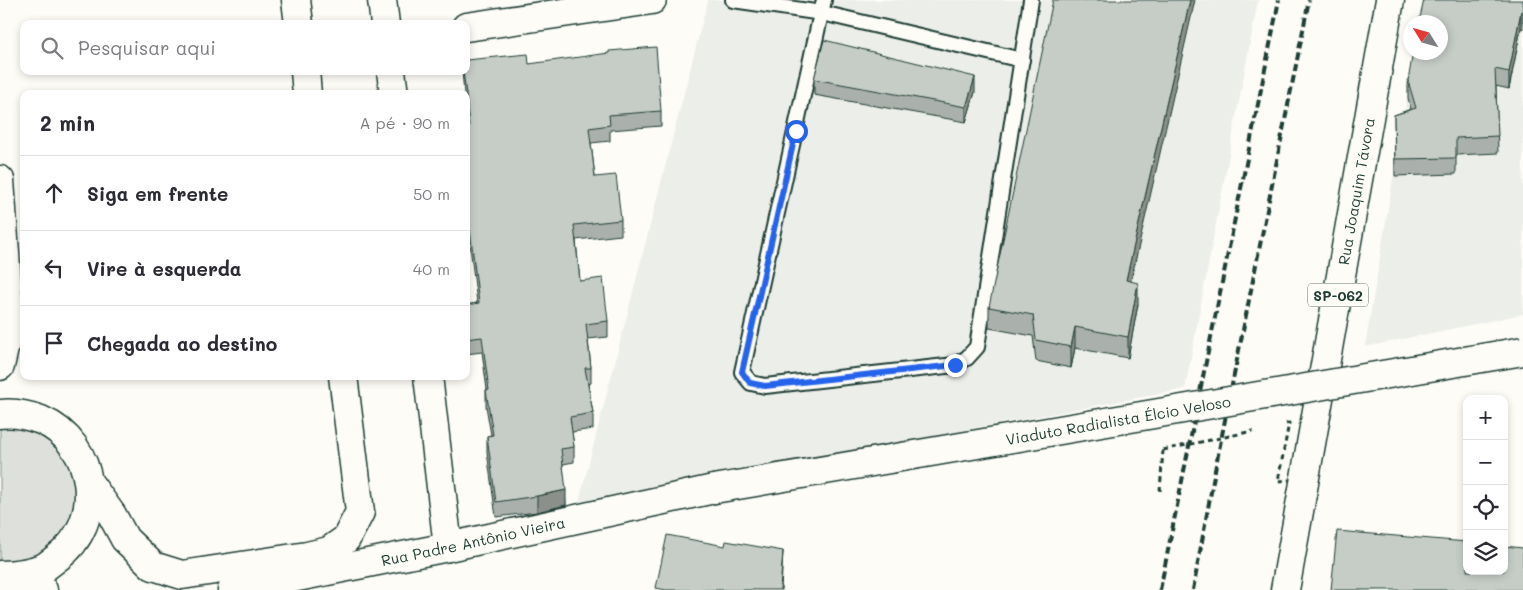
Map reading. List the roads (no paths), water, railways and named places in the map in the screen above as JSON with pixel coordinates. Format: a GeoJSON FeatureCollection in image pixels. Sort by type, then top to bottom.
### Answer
{"type":"FeatureCollection","features":[{"type":"Feature","properties":{"kind":"main road"},"geometry":{"type":"LineString","coordinates":[[296,0],[298,20]]}},
{"type":"Feature","properties":{"kind":"main road"},"geometry":{"type":"LineString","coordinates":[[382,0],[384,20]]}},
{"type":"Feature","properties":{"kind":"main road"},"geometry":{"type":"LineString","coordinates":[[470,26],[652,0]]}},
{"type":"Feature","properties":{"kind":"main road","name":"Rua Joaquim Távora"},"geometry":{"type":"LineString","coordinates":[[1285,590],[1390,0]]}},
{"type":"Feature","properties":{"kind":"main road"},"geometry":{"type":"LineString","coordinates":[[305,75],[307,90]]}},
{"type":"Feature","properties":{"kind":"main road"},"geometry":{"type":"LineString","coordinates":[[392,75],[393,90]]}},
{"type":"Feature","properties":{"kind":"main road"},"geometry":{"type":"LineString","coordinates":[[0,180],[3,275],[9,312],[6,340],[0,366]]}},
{"type":"Feature","properties":{"kind":"main road","name":"Viaduto Radialista Élcio Veloso"},"geometry":{"type":"LineString","coordinates":[[714,489],[1523,351]]}},
{"type":"Feature","properties":{"kind":"main road"},"geometry":{"type":"LineString","coordinates":[[0,414],[30,415],[52,425],[70,440],[82,460],[89,483],[112,515],[125,539],[153,566],[182,575],[308,556],[329,551],[346,539],[360,512],[344,380]]}},
{"type":"Feature","properties":{"kind":"main road"},"geometry":{"type":"LineString","coordinates":[[428,380],[448,547]]}},
{"type":"Feature","properties":{"kind":"main road"},"geometry":{"type":"LineString","coordinates":[[0,575],[22,574],[46,566],[66,551],[81,532],[88,508],[89,483]]}},
{"type":"Feature","properties":{"kind":"main road","name":"Rua Padre Antônio Vieira"},"geometry":{"type":"LineString","coordinates":[[232,590],[448,547],[714,489]]}},
{"type":"Feature","properties":{"kind":"main road"},"geometry":{"type":"LineString","coordinates":[[0,575],[43,590]]}},
{"type":"Feature","properties":{"kind":"lane"},"geometry":{"type":"LineString","coordinates":[[733,0],[823,6],[1022,60]]}},
{"type":"Feature","properties":{"kind":"lane"},"geometry":{"type":"LineString","coordinates":[[823,6],[742,372],[750,383],[765,386],[955,365],[967,358],[976,347],[1031,0]]}},
{"type":"Feature","properties":{"kind":"railway"},"geometry":{"type":"LineString","coordinates":[[1160,590],[1279,0]]}},
{"type":"Feature","properties":{"kind":"railway"},"geometry":{"type":"LineString","coordinates":[[1193,590],[1215,470],[1309,0]]}}]}
